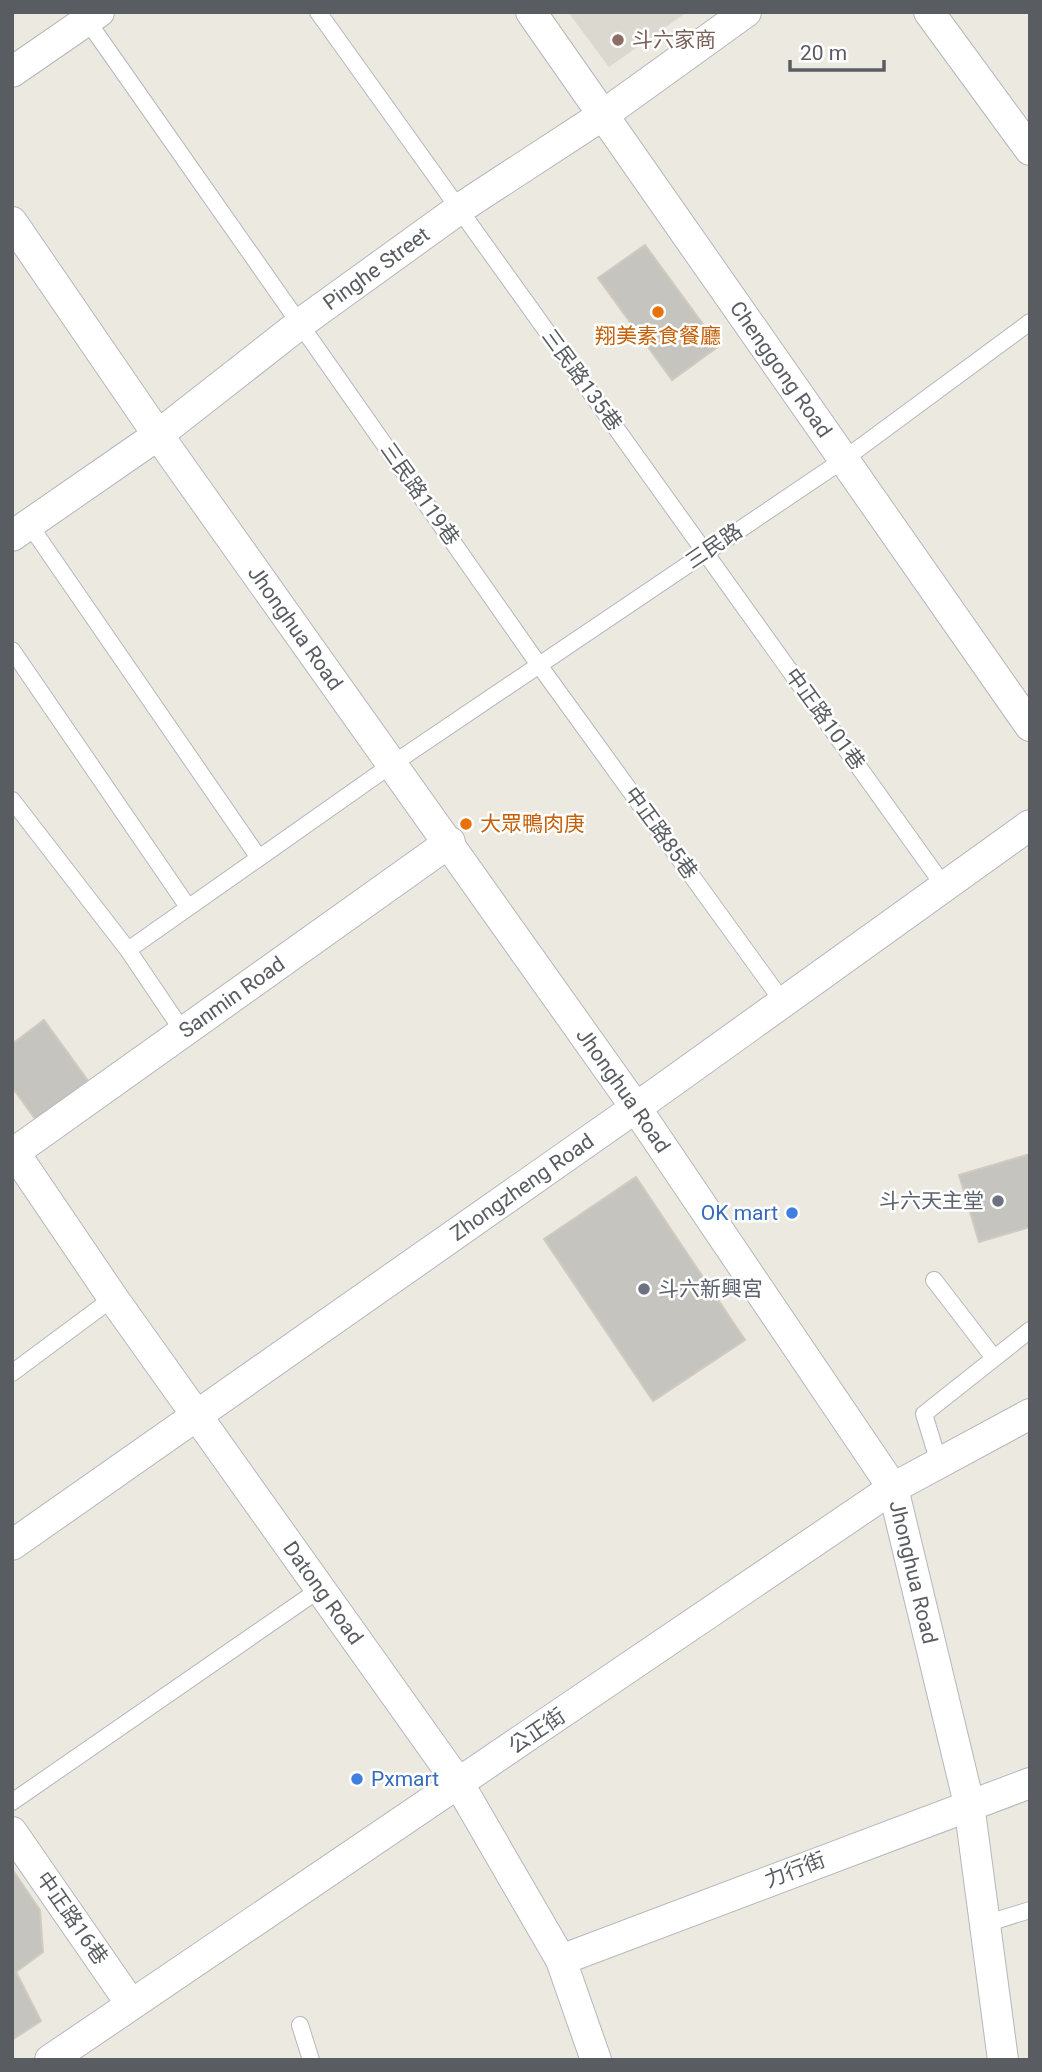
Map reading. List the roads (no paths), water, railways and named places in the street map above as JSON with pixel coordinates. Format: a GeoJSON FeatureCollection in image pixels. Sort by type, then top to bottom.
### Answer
{"type":"FeatureCollection","features":[{"type":"Feature","properties":{"kind":"street","name":"Chenggong Road"},"geometry":{"type":"LineString","coordinates":[[531,12],[1030,726]]}},
{"type":"Feature","properties":{"kind":"street","name":"Pinghe Street"},"geometry":{"type":"LineString","coordinates":[[17,532],[158,435],[301,323],[459,209],[603,115],[746,12]]}},
{"type":"Feature","properties":{"kind":"street"},"geometry":{"type":"LineString","coordinates":[[929,12],[1030,150]]}},
{"type":"Feature","properties":{"kind":"street"},"geometry":{"type":"LineString","coordinates":[[12,72],[89,15]]}},
{"type":"Feature","properties":{"kind":"street","name":"Jhonghua Road"},"geometry":{"type":"LineString","coordinates":[[12,222],[158,435],[394,763],[636,1108],[893,1488],[969,1804],[1003,2060]]}},
{"type":"Feature","properties":{"kind":"street","name":"Zhongzheng Road"},"geometry":{"type":"LineString","coordinates":[[12,1545],[636,1108],[1030,825]]}},
{"type":"Feature","properties":{"kind":"street","name":"Sanmin Road"},"geometry":{"type":"LineString","coordinates":[[13,1152],[450,842]]}},
{"type":"Feature","properties":{"kind":"street","name":"Datong Road"},"geometry":{"type":"LineString","coordinates":[[13,1152],[113,1298],[458,1784],[561,1960],[596,2060]]}},
{"type":"Feature","properties":{"kind":"street","name":"公正街"},"geometry":{"type":"LineString","coordinates":[[50,2060],[893,1488],[1030,1414]]}},
{"type":"Feature","properties":{"kind":"street","name":"力行街"},"geometry":{"type":"LineString","coordinates":[[561,1960],[1030,1783]]}},
{"type":"Feature","properties":{"kind":"street","name":"中正路16巷"},"geometry":{"type":"LineString","coordinates":[[12,1832],[131,2004]]}},
{"type":"Feature","properties":{"kind":"lane","name":"三民路135巷"},"geometry":{"type":"LineString","coordinates":[[318,12],[706,552]]}},
{"type":"Feature","properties":{"kind":"lane","name":"三民路119巷"},"geometry":{"type":"LineString","coordinates":[[89,15],[539,665]]}},
{"type":"Feature","properties":{"kind":"lane","name":"三民路"},"geometry":{"type":"LineString","coordinates":[[128,950],[394,763],[843,460],[1030,322]]}},
{"type":"Feature","properties":{"kind":"lane"},"geometry":{"type":"LineString","coordinates":[[17,532],[259,858]]}},
{"type":"Feature","properties":{"kind":"lane","name":"中正路101巷"},"geometry":{"type":"LineString","coordinates":[[706,552],[944,886]]}},
{"type":"Feature","properties":{"kind":"lane"},"geometry":{"type":"LineString","coordinates":[[12,650],[188,907]]}},
{"type":"Feature","properties":{"kind":"lane","name":"中正路85巷"},"geometry":{"type":"LineString","coordinates":[[539,665],[783,1002]]}},
{"type":"Feature","properties":{"kind":"lane"},"geometry":{"type":"LineString","coordinates":[[12,800],[128,950],[184,1033]]}},
{"type":"Feature","properties":{"kind":"lane"},"geometry":{"type":"LineString","coordinates":[[934,1280],[994,1358]]}},
{"type":"Feature","properties":{"kind":"lane"},"geometry":{"type":"LineString","coordinates":[[12,1373],[113,1298]]}},
{"type":"Feature","properties":{"kind":"lane"},"geometry":{"type":"LineString","coordinates":[[939,1463],[924,1414],[1030,1330]]}},
{"type":"Feature","properties":{"kind":"lane"},"geometry":{"type":"LineString","coordinates":[[12,1802],[320,1589]]}},
{"type":"Feature","properties":{"kind":"lane"},"geometry":{"type":"LineString","coordinates":[[985,1924],[1030,1910]]}},
{"type":"Feature","properties":{"kind":"lane"},"geometry":{"type":"LineString","coordinates":[[300,2025],[311,2060]]}},
{"type":"Feature","properties":{"kind":"place","name":"斗六家商"},"geometry":{"type":"Point","coordinates":[618,40]}},
{"type":"Feature","properties":{"kind":"place","name":"翔美素食餐廳"},"geometry":{"type":"Point","coordinates":[658,312]}},
{"type":"Feature","properties":{"kind":"place","name":"大眾鴨肉庚"},"geometry":{"type":"Point","coordinates":[466,824]}},
{"type":"Feature","properties":{"kind":"place","name":"斗六天主堂"},"geometry":{"type":"Point","coordinates":[998,1201]}},
{"type":"Feature","properties":{"kind":"place","name":"OK mart"},"geometry":{"type":"Point","coordinates":[792,1213]}},
{"type":"Feature","properties":{"kind":"place","name":"斗六新興宮"},"geometry":{"type":"Point","coordinates":[644,1289]}},
{"type":"Feature","properties":{"kind":"place","name":"Pxmart"},"geometry":{"type":"Point","coordinates":[357,1779]}}]}
